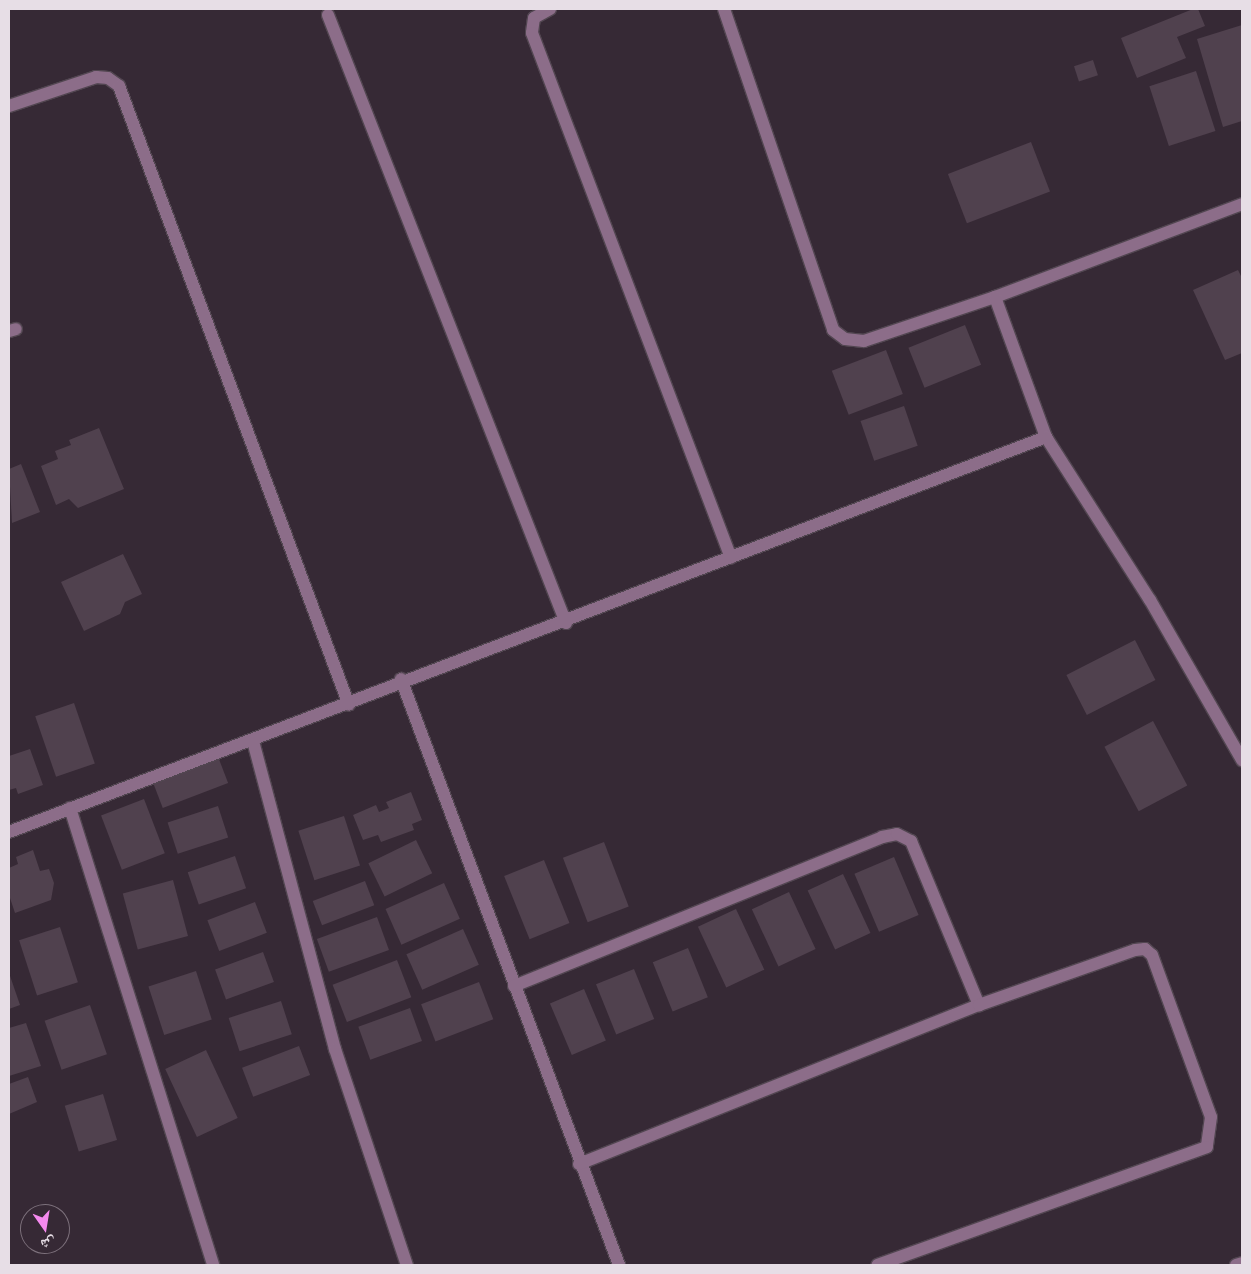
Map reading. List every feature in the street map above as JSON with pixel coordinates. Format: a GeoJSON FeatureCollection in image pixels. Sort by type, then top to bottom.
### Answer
{"type":"FeatureCollection","features":[{"type":"Feature","properties":{"kind":"street"},"geometry":{"type":"LineString","coordinates":[[550,9],[534,18],[532,33],[730,558]]}},
{"type":"Feature","properties":{"kind":"street"},"geometry":{"type":"LineString","coordinates":[[724,9],[833,330],[845,338],[864,341],[995,297],[1242,204]]}},
{"type":"Feature","properties":{"kind":"street"},"geometry":{"type":"LineString","coordinates":[[328,15],[566,623]]}},
{"type":"Feature","properties":{"kind":"street"},"geometry":{"type":"LineString","coordinates":[[9,106],[96,77],[108,78],[119,86],[349,705]]}},
{"type":"Feature","properties":{"kind":"street"},"geometry":{"type":"LineString","coordinates":[[995,297],[1046,437],[1150,600],[1242,760]]}},
{"type":"Feature","properties":{"kind":"street"},"geometry":{"type":"LineString","coordinates":[[9,832],[349,705],[401,679],[566,623],[1046,437]]}},
{"type":"Feature","properties":{"kind":"street"},"geometry":{"type":"LineString","coordinates":[[401,679],[579,1164],[619,1265]]}},
{"type":"Feature","properties":{"kind":"street"},"geometry":{"type":"LineString","coordinates":[[254,741],[335,1050],[408,1265]]}},
{"type":"Feature","properties":{"kind":"street"},"geometry":{"type":"LineString","coordinates":[[70,808],[212,1265]]}},
{"type":"Feature","properties":{"kind":"street"},"geometry":{"type":"LineString","coordinates":[[514,986],[882,837],[897,834],[911,841],[979,1005]]}},
{"type":"Feature","properties":{"kind":"street"},"geometry":{"type":"LineString","coordinates":[[579,1164],[979,1005],[1145,949],[1152,955],[1211,1117],[1208,1147],[878,1265]]}},
{"type":"Feature","properties":{"kind":"street"},"geometry":{"type":"LineString","coordinates":[[1236,1265],[1242,1263]]}},
{"type":"Feature","properties":{"kind":"building"},"geometry":{"type":"Polygon","coordinates":[[[1193,9],[1198,9],[1205,26],[1177,37],[1186,58],[1137,78],[1121,38],[1193,9]]]}},
{"type":"Feature","properties":{"kind":"building"},"geometry":{"type":"Polygon","coordinates":[[[1242,25],[1242,121],[1223,127],[1197,39],[1242,25]]]}},
{"type":"Feature","properties":{"kind":"building"},"geometry":{"type":"Polygon","coordinates":[[[1093,60],[1098,75],[1079,81],[1074,66],[1093,60]]]}},
{"type":"Feature","properties":{"kind":"building"},"geometry":{"type":"Polygon","coordinates":[[[1196,71],[1215,131],[1169,146],[1149,86],[1196,71]]]}},
{"type":"Feature","properties":{"kind":"building"},"geometry":{"type":"Polygon","coordinates":[[[1031,142],[1050,191],[967,223],[948,174],[1031,142]]]}},
{"type":"Feature","properties":{"kind":"building"},"geometry":{"type":"Polygon","coordinates":[[[1238,270],[1242,278],[1242,353],[1225,360],[1193,290],[1238,270]]]}},
{"type":"Feature","properties":{"kind":"building"},"geometry":{"type":"Polygon","coordinates":[[[965,325],[981,365],[925,388],[908,348],[965,325]]]}},
{"type":"Feature","properties":{"kind":"building"},"geometry":{"type":"Polygon","coordinates":[[[886,350],[903,394],[849,415],[832,371],[886,350]]]}},
{"type":"Feature","properties":{"kind":"building"},"geometry":{"type":"Polygon","coordinates":[[[904,406],[918,446],[874,461],[861,421],[904,406]]]}},
{"type":"Feature","properties":{"kind":"building"},"geometry":{"type":"Polygon","coordinates":[[[99,428],[124,489],[78,508],[69,499],[56,505],[41,466],[58,459],[55,451],[71,445],[69,440],[99,428]]]}},
{"type":"Feature","properties":{"kind":"building"},"geometry":{"type":"Polygon","coordinates":[[[21,464],[40,512],[12,523],[9,469],[21,464]]]}},
{"type":"Feature","properties":{"kind":"building"},"geometry":{"type":"Polygon","coordinates":[[[123,554],[142,594],[125,602],[120,614],[84,631],[61,582],[123,554]]]}},
{"type":"Feature","properties":{"kind":"building"},"geometry":{"type":"Polygon","coordinates":[[[1135,640],[1155,680],[1087,715],[1066,675],[1135,640]]]}},
{"type":"Feature","properties":{"kind":"building"},"geometry":{"type":"Polygon","coordinates":[[[74,703],[95,764],[56,777],[35,716],[74,703]]]}},
{"type":"Feature","properties":{"kind":"building"},"geometry":{"type":"Polygon","coordinates":[[[1153,721],[1187,785],[1139,811],[1104,747],[1153,721]]]}},
{"type":"Feature","properties":{"kind":"building"},"geometry":{"type":"Polygon","coordinates":[[[30,749],[43,785],[18,794],[16,788],[9,790],[9,756],[30,749]]]}},
{"type":"Feature","properties":{"kind":"building"},"geometry":{"type":"Polygon","coordinates":[[[217,754],[228,783],[163,808],[152,779],[217,754]]]}},
{"type":"Feature","properties":{"kind":"building"},"geometry":{"type":"Polygon","coordinates":[[[411,792],[422,820],[412,824],[414,830],[381,842],[378,835],[363,840],[353,815],[376,805],[379,812],[389,808],[386,802],[411,792]]]}},
{"type":"Feature","properties":{"kind":"building"},"geometry":{"type":"Polygon","coordinates":[[[144,799],[165,853],[122,870],[101,815],[144,799]]]}},
{"type":"Feature","properties":{"kind":"building"},"geometry":{"type":"Polygon","coordinates":[[[218,806],[228,837],[178,854],[168,822],[218,806]]]}},
{"type":"Feature","properties":{"kind":"building"},"geometry":{"type":"Polygon","coordinates":[[[344,816],[360,865],[314,880],[298,831],[344,816]]]}},
{"type":"Feature","properties":{"kind":"building"},"geometry":{"type":"Polygon","coordinates":[[[416,840],[432,873],[385,896],[368,863],[416,840]]]}},
{"type":"Feature","properties":{"kind":"building"},"geometry":{"type":"Polygon","coordinates":[[[604,842],[629,906],[588,922],[563,858],[604,842]]]}},
{"type":"Feature","properties":{"kind":"building"},"geometry":{"type":"Polygon","coordinates":[[[33,850],[40,871],[49,869],[54,883],[51,900],[15,913],[9,895],[9,868],[18,864],[16,857],[33,850]]]}},
{"type":"Feature","properties":{"kind":"building"},"geometry":{"type":"Polygon","coordinates":[[[235,856],[246,888],[199,904],[188,872],[235,856]]]}},
{"type":"Feature","properties":{"kind":"building"},"geometry":{"type":"Polygon","coordinates":[[[894,857],[919,915],[879,932],[854,874],[894,857]]]}},
{"type":"Feature","properties":{"kind":"building"},"geometry":{"type":"Polygon","coordinates":[[[544,860],[569,923],[530,939],[504,876],[544,860]]]}},
{"type":"Feature","properties":{"kind":"building"},"geometry":{"type":"Polygon","coordinates":[[[843,874],[870,933],[835,949],[808,890],[843,874]]]}},
{"type":"Feature","properties":{"kind":"building"},"geometry":{"type":"Polygon","coordinates":[[[173,880],[188,936],[138,949],[123,893],[173,880]]]}},
{"type":"Feature","properties":{"kind":"building"},"geometry":{"type":"Polygon","coordinates":[[[365,881],[374,905],[322,925],[313,901],[365,881]]]}},
{"type":"Feature","properties":{"kind":"building"},"geometry":{"type":"Polygon","coordinates":[[[444,883],[460,919],[401,945],[386,909],[444,883]]]}},
{"type":"Feature","properties":{"kind":"building"},"geometry":{"type":"Polygon","coordinates":[[[789,892],[816,949],[778,966],[752,909],[789,892]]]}},
{"type":"Feature","properties":{"kind":"building"},"geometry":{"type":"Polygon","coordinates":[[[255,902],[267,933],[219,951],[207,920],[255,902]]]}},
{"type":"Feature","properties":{"kind":"building"},"geometry":{"type":"Polygon","coordinates":[[[736,909],[764,970],[726,987],[698,927],[736,909]]]}},
{"type":"Feature","properties":{"kind":"building"},"geometry":{"type":"Polygon","coordinates":[[[377,917],[389,950],[329,972],[317,939],[377,917]]]}},
{"type":"Feature","properties":{"kind":"building"},"geometry":{"type":"Polygon","coordinates":[[[60,927],[78,982],[37,995],[19,940],[60,927]]]}},
{"type":"Feature","properties":{"kind":"building"},"geometry":{"type":"Polygon","coordinates":[[[463,929],[479,965],[422,990],[406,954],[463,929]]]}},
{"type":"Feature","properties":{"kind":"building"},"geometry":{"type":"Polygon","coordinates":[[[688,948],[708,997],[673,1011],[653,962],[688,948]]]}},
{"type":"Feature","properties":{"kind":"building"},"geometry":{"type":"Polygon","coordinates":[[[263,952],[274,982],[226,1000],[215,969],[263,952]]]}},
{"type":"Feature","properties":{"kind":"building"},"geometry":{"type":"Polygon","coordinates":[[[397,960],[411,997],[347,1022],[333,985],[397,960]]]}},
{"type":"Feature","properties":{"kind":"building"},"geometry":{"type":"Polygon","coordinates":[[[634,969],[654,1019],[616,1034],[596,984],[634,969]]]}},
{"type":"Feature","properties":{"kind":"building"},"geometry":{"type":"Polygon","coordinates":[[[196,971],[212,1020],[164,1035],[148,986],[196,971]]]}},
{"type":"Feature","properties":{"kind":"building"},"geometry":{"type":"Polygon","coordinates":[[[9,973],[20,1005],[9,1009],[9,973]]]}},
{"type":"Feature","properties":{"kind":"building"},"geometry":{"type":"Polygon","coordinates":[[[479,982],[493,1019],[435,1042],[421,1004],[479,982]]]}},
{"type":"Feature","properties":{"kind":"building"},"geometry":{"type":"Polygon","coordinates":[[[584,989],[606,1041],[572,1055],[550,1003],[584,989]]]}},
{"type":"Feature","properties":{"kind":"building"},"geometry":{"type":"Polygon","coordinates":[[[281,1001],[292,1034],[240,1051],[229,1018],[281,1001]]]}},
{"type":"Feature","properties":{"kind":"building"},"geometry":{"type":"Polygon","coordinates":[[[90,1005],[107,1054],[62,1070],[45,1021],[90,1005]]]}},
{"type":"Feature","properties":{"kind":"building"},"geometry":{"type":"Polygon","coordinates":[[[410,1008],[422,1041],[370,1060],[358,1027],[410,1008]]]}},
{"type":"Feature","properties":{"kind":"building"},"geometry":{"type":"Polygon","coordinates":[[[26,1023],[41,1066],[9,1076],[9,1028],[26,1023]]]}},
{"type":"Feature","properties":{"kind":"building"},"geometry":{"type":"Polygon","coordinates":[[[299,1046],[310,1075],[253,1097],[242,1068],[299,1046]]]}},
{"type":"Feature","properties":{"kind":"building"},"geometry":{"type":"Polygon","coordinates":[[[206,1050],[238,1118],[197,1137],[165,1069],[206,1050]]]}},
{"type":"Feature","properties":{"kind":"building"},"geometry":{"type":"Polygon","coordinates":[[[28,1077],[37,1102],[9,1114],[9,1084],[28,1077]]]}},
{"type":"Feature","properties":{"kind":"building"},"geometry":{"type":"Polygon","coordinates":[[[103,1094],[117,1140],[79,1152],[65,1106],[103,1094]]]}}]}
